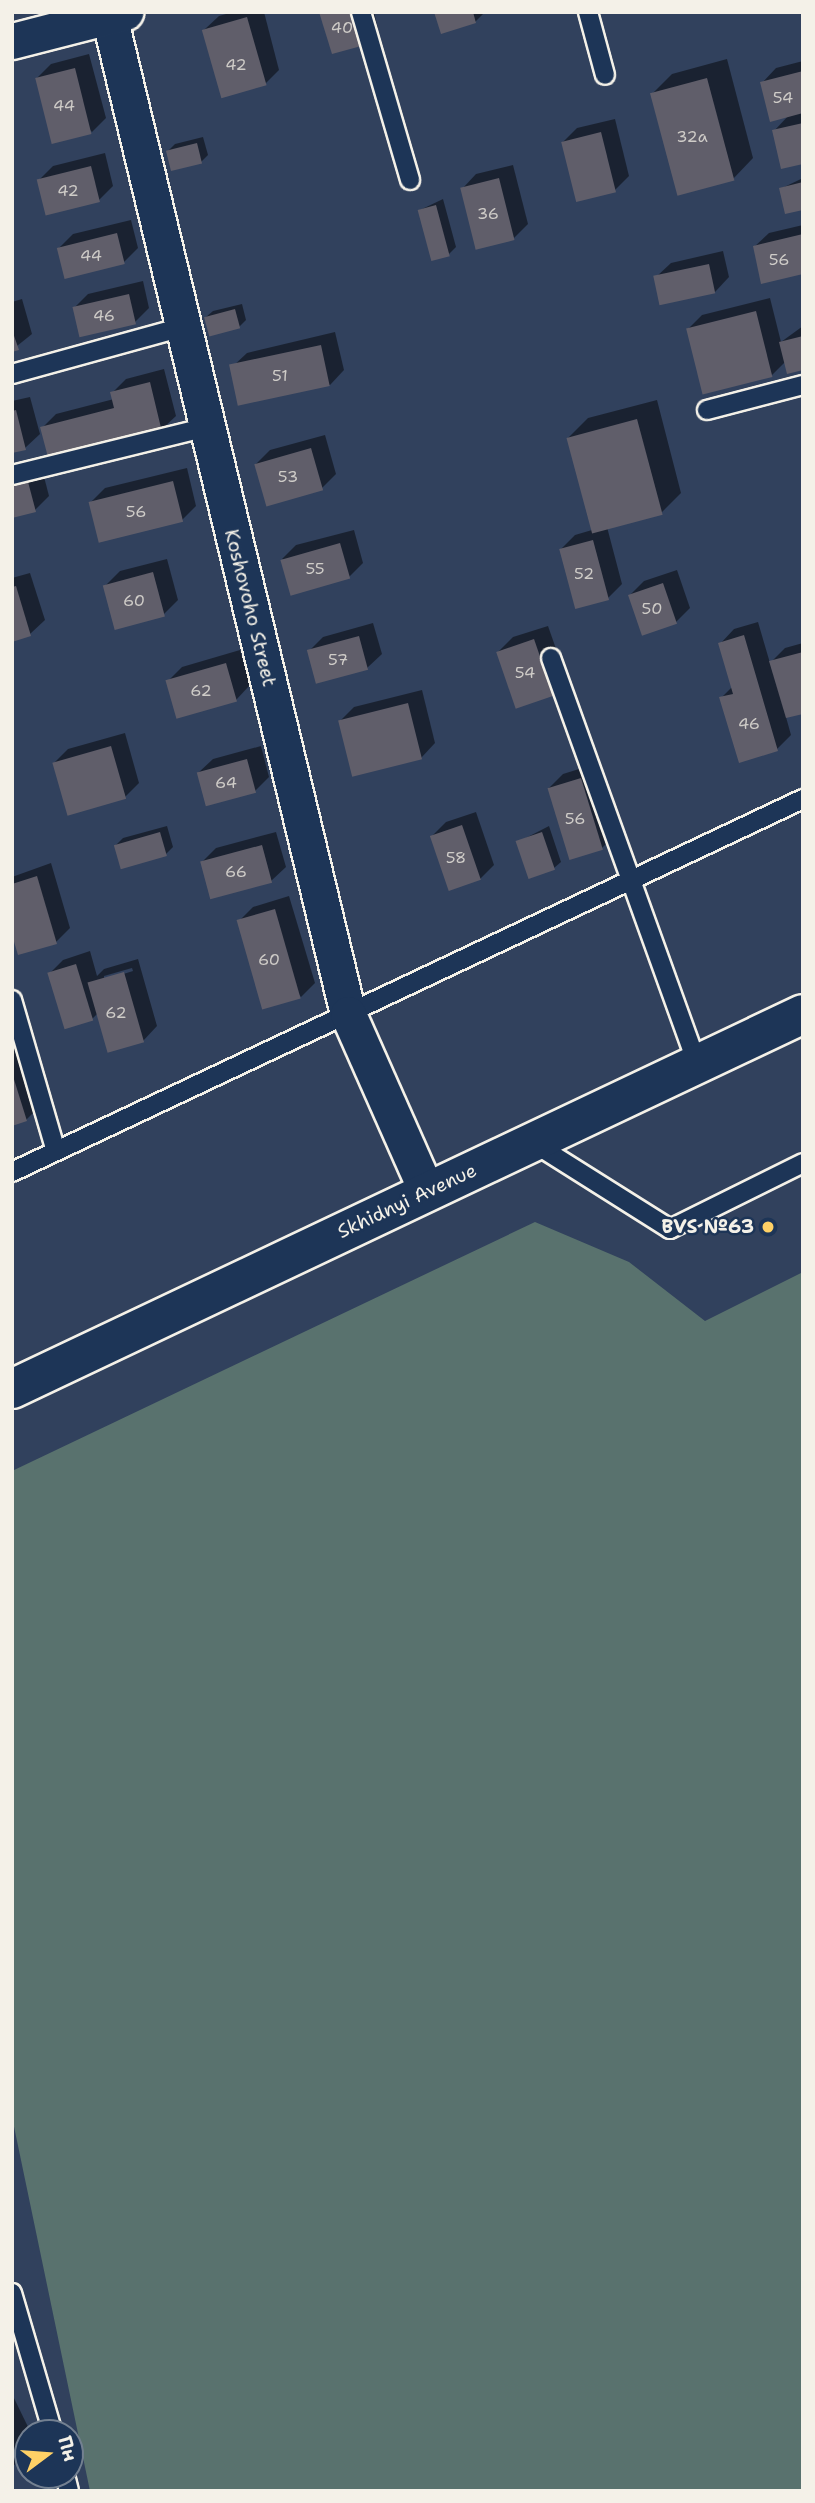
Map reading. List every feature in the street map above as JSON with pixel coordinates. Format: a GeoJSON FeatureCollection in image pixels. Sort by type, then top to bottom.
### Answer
{"type":"FeatureCollection","features":[{"type":"Feature","properties":{"kind":"main road","name":"Skhidnyi Avenue"},"geometry":{"type":"LineString","coordinates":[[12,1389],[803,1014]]}},
{"type":"Feature","properties":{"kind":"street"},"geometry":{"type":"LineString","coordinates":[[12,41],[114,14]]}},
{"type":"Feature","properties":{"kind":"street","name":"Koshovoho Street"},"geometry":{"type":"LineString","coordinates":[[114,14],[183,327],[348,1014],[428,1192]]}},
{"type":"Feature","properties":{"kind":"lane"},"geometry":{"type":"LineString","coordinates":[[361,12],[410,180]]}},
{"type":"Feature","properties":{"kind":"lane"},"geometry":{"type":"LineString","coordinates":[[588,12],[605,75]]}},
{"type":"Feature","properties":{"kind":"lane"},"geometry":{"type":"LineString","coordinates":[[12,374],[183,327]]}},
{"type":"Feature","properties":{"kind":"lane"},"geometry":{"type":"LineString","coordinates":[[707,410],[803,385]]}},
{"type":"Feature","properties":{"kind":"lane"},"geometry":{"type":"LineString","coordinates":[[12,475],[207,426]]}},
{"type":"Feature","properties":{"kind":"lane"},"geometry":{"type":"LineString","coordinates":[[551,658],[698,1063]]}},
{"type":"Feature","properties":{"kind":"lane"},"geometry":{"type":"LineString","coordinates":[[12,1172],[803,799]]}},
{"type":"Feature","properties":{"kind":"lane"},"geometry":{"type":"LineString","coordinates":[[12,1000],[56,1151]]}},
{"type":"Feature","properties":{"kind":"lane"},"geometry":{"type":"LineString","coordinates":[[532,1142],[670,1229],[803,1163]]}},
{"type":"Feature","properties":{"kind":"lane"},"geometry":{"type":"LineString","coordinates":[[12,2293],[49,2419]]}},
{"type":"Feature","properties":{"kind":"green space"},"geometry":{"type":"Polygon","coordinates":[[[535,1222],[629,1262],[705,1321],[803,1272],[803,2491],[90,2491],[84,2462],[84,2419],[75,2419],[12,2117],[12,1471],[535,1222]]]}},
{"type":"Feature","properties":{"kind":"building"},"geometry":{"type":"Polygon","coordinates":[[[319,12],[356,12],[365,45],[332,54],[319,12]]]}},
{"type":"Feature","properties":{"kind":"building"},"geometry":{"type":"Polygon","coordinates":[[[434,12],[473,12],[476,23],[441,34],[434,12]]]}},
{"type":"Feature","properties":{"kind":"building"},"geometry":{"type":"Polygon","coordinates":[[[247,17],[267,85],[221,98],[202,30],[247,17]]]}},
{"type":"Feature","properties":{"kind":"building"},"geometry":{"type":"Polygon","coordinates":[[[75,68],[91,134],[52,144],[35,78],[75,68]]]}},
{"type":"Feature","properties":{"kind":"building"},"geometry":{"type":"Polygon","coordinates":[[[803,71],[803,113],[770,122],[760,82],[803,71]]]}},
{"type":"Feature","properties":{"kind":"building"},"geometry":{"type":"Polygon","coordinates":[[[707,78],[734,180],[677,196],[650,93],[707,78]]]}},
{"type":"Feature","properties":{"kind":"building"},"geometry":{"type":"Polygon","coordinates":[[[803,123],[803,164],[781,169],[772,130],[803,123]]]}},
{"type":"Feature","properties":{"kind":"building"},"geometry":{"type":"Polygon","coordinates":[[[601,132],[616,192],[576,202],[561,142],[601,132]]]}},
{"type":"Feature","properties":{"kind":"building"},"geometry":{"type":"Polygon","coordinates":[[[197,143],[202,163],[171,171],[166,151],[197,143]]]}},
{"type":"Feature","properties":{"kind":"building"},"geometry":{"type":"Polygon","coordinates":[[[91,166],[100,202],[46,215],[37,180],[91,166]]]}},
{"type":"Feature","properties":{"kind":"building"},"geometry":{"type":"Polygon","coordinates":[[[499,178],[514,240],[476,250],[460,188],[499,178]]]}},
{"type":"Feature","properties":{"kind":"building"},"geometry":{"type":"Polygon","coordinates":[[[803,182],[803,210],[785,214],[779,188],[803,182]]]}},
{"type":"Feature","properties":{"kind":"building"},"geometry":{"type":"Polygon","coordinates":[[[436,205],[450,256],[431,261],[418,210],[436,205]]]}},
{"type":"Feature","properties":{"kind":"building"},"geometry":{"type":"Polygon","coordinates":[[[117,233],[125,264],[65,279],[57,248],[117,233]]]}},
{"type":"Feature","properties":{"kind":"building"},"geometry":{"type":"Polygon","coordinates":[[[803,234],[803,274],[761,284],[753,246],[803,234]]]}},
{"type":"Feature","properties":{"kind":"building"},"geometry":{"type":"Polygon","coordinates":[[[709,264],[715,293],[659,305],[653,276],[709,264]]]}},
{"type":"Feature","properties":{"kind":"building"},"geometry":{"type":"Polygon","coordinates":[[[129,294],[136,324],[79,337],[72,307],[129,294]]]}},
{"type":"Feature","properties":{"kind":"building"},"geometry":{"type":"Polygon","coordinates":[[[235,309],[240,328],[209,337],[204,317],[235,309]]]}},
{"type":"Feature","properties":{"kind":"building"},"geometry":{"type":"Polygon","coordinates":[[[756,311],[772,377],[703,394],[686,328],[756,311]]]}},
{"type":"Feature","properties":{"kind":"building"},"geometry":{"type":"Polygon","coordinates":[[[12,330],[19,350],[12,352],[12,330]]]}},
{"type":"Feature","properties":{"kind":"building"},"geometry":{"type":"Polygon","coordinates":[[[803,336],[803,370],[787,374],[779,342],[803,336]]]}},
{"type":"Feature","properties":{"kind":"building"},"geometry":{"type":"Polygon","coordinates":[[[321,345],[330,386],[238,406],[229,365],[321,345]]]}},
{"type":"Feature","properties":{"kind":"building"},"geometry":{"type":"Polygon","coordinates":[[[150,382],[162,432],[49,461],[40,427],[114,408],[110,392],[150,382]]]}},
{"type":"Feature","properties":{"kind":"building"},"geometry":{"type":"Polygon","coordinates":[[[16,410],[26,450],[12,453],[12,411],[16,410]]]}},
{"type":"Feature","properties":{"kind":"building"},"geometry":{"type":"Polygon","coordinates":[[[637,419],[663,515],[592,534],[566,438],[637,419]]]}},
{"type":"Feature","properties":{"kind":"building"},"geometry":{"type":"Polygon","coordinates":[[[311,448],[323,490],[266,507],[254,464],[311,448]]]}},
{"type":"Feature","properties":{"kind":"building"},"geometry":{"type":"Polygon","coordinates":[[[27,478],[36,512],[12,518],[12,482],[27,478]]]}},
{"type":"Feature","properties":{"kind":"building"},"geometry":{"type":"Polygon","coordinates":[[[173,481],[183,522],[99,543],[89,502],[173,481]]]}},
{"type":"Feature","properties":{"kind":"building"},"geometry":{"type":"Polygon","coordinates":[[[593,540],[609,600],[575,609],[559,549],[593,540]]]}},
{"type":"Feature","properties":{"kind":"building"},"geometry":{"type":"Polygon","coordinates":[[[340,543],[350,579],[291,596],[280,560],[340,543]]]}},
{"type":"Feature","properties":{"kind":"building"},"geometry":{"type":"Polygon","coordinates":[[[153,572],[165,616],[115,630],[103,585],[153,572]]]}},
{"type":"Feature","properties":{"kind":"building"},"geometry":{"type":"Polygon","coordinates":[[[663,583],[677,624],[642,636],[628,595],[663,583]]]}},
{"type":"Feature","properties":{"kind":"building"},"geometry":{"type":"Polygon","coordinates":[[[16,586],[31,636],[12,642],[12,587],[16,586]]]}},
{"type":"Feature","properties":{"kind":"building"},"geometry":{"type":"Polygon","coordinates":[[[744,635],[778,751],[739,763],[719,697],[733,694],[718,643],[744,635]]]}},
{"type":"Feature","properties":{"kind":"building"},"geometry":{"type":"Polygon","coordinates":[[[359,636],[368,670],[316,684],[307,650],[359,636]]]}},
{"type":"Feature","properties":{"kind":"building"},"geometry":{"type":"Polygon","coordinates":[[[534,639],[554,696],[516,709],[496,652],[534,639]]]}},
{"type":"Feature","properties":{"kind":"building"},"geometry":{"type":"Polygon","coordinates":[[[803,652],[803,714],[786,718],[769,661],[803,652]]]}},
{"type":"Feature","properties":{"kind":"building"},"geometry":{"type":"Polygon","coordinates":[[[226,663],[237,701],[176,719],[165,680],[226,663]]]}},
{"type":"Feature","properties":{"kind":"building"},"geometry":{"type":"Polygon","coordinates":[[[408,703],[422,759],[352,777],[338,720],[408,703]]]}},
{"type":"Feature","properties":{"kind":"building"},"geometry":{"type":"Polygon","coordinates":[[[111,746],[126,799],[68,816],[52,763],[111,746]]]}},
{"type":"Feature","properties":{"kind":"building"},"geometry":{"type":"Polygon","coordinates":[[[247,759],[256,793],[206,806],[197,772],[247,759]]]}},
{"type":"Feature","properties":{"kind":"building"},"geometry":{"type":"Polygon","coordinates":[[[581,778],[603,850],[569,860],[548,788],[581,778]]]}},
{"type":"Feature","properties":{"kind":"building"},"geometry":{"type":"Polygon","coordinates":[[[462,825],[481,880],[449,891],[430,836],[462,825]]]}},
{"type":"Feature","properties":{"kind":"building"},"geometry":{"type":"Polygon","coordinates":[[[160,832],[167,856],[121,869],[114,845],[160,832]]]}},
{"type":"Feature","properties":{"kind":"building"},"geometry":{"type":"Polygon","coordinates":[[[542,832],[555,870],[529,879],[516,841],[542,832]]]}},
{"type":"Feature","properties":{"kind":"building"},"geometry":{"type":"Polygon","coordinates":[[[262,845],[272,883],[210,899],[200,862],[262,845]]]}},
{"type":"Feature","properties":{"kind":"building"},"geometry":{"type":"Polygon","coordinates":[[[37,876],[57,944],[18,955],[12,935],[12,884],[37,876]]]}},
{"type":"Feature","properties":{"kind":"building"},"geometry":{"type":"Polygon","coordinates":[[[275,909],[301,998],[262,1009],[237,920],[275,909]]]}},
{"type":"Feature","properties":{"kind":"building"},"geometry":{"type":"Polygon","coordinates":[[[76,964],[93,1020],[65,1029],[47,973],[76,964]]]}},
{"type":"Feature","properties":{"kind":"building"},"geometry":{"type":"Polygon","coordinates":[[[124,972],[144,1042],[108,1053],[87,982],[124,972]]]}},
{"type":"Feature","properties":{"kind":"building"},"geometry":{"type":"Polygon","coordinates":[[[12,1073],[27,1121],[12,1126],[12,1073]]]}},
{"type":"Feature","properties":{"kind":"place","name":"BVS №63"},"geometry":{"type":"Point","coordinates":[768,1227]}}]}
